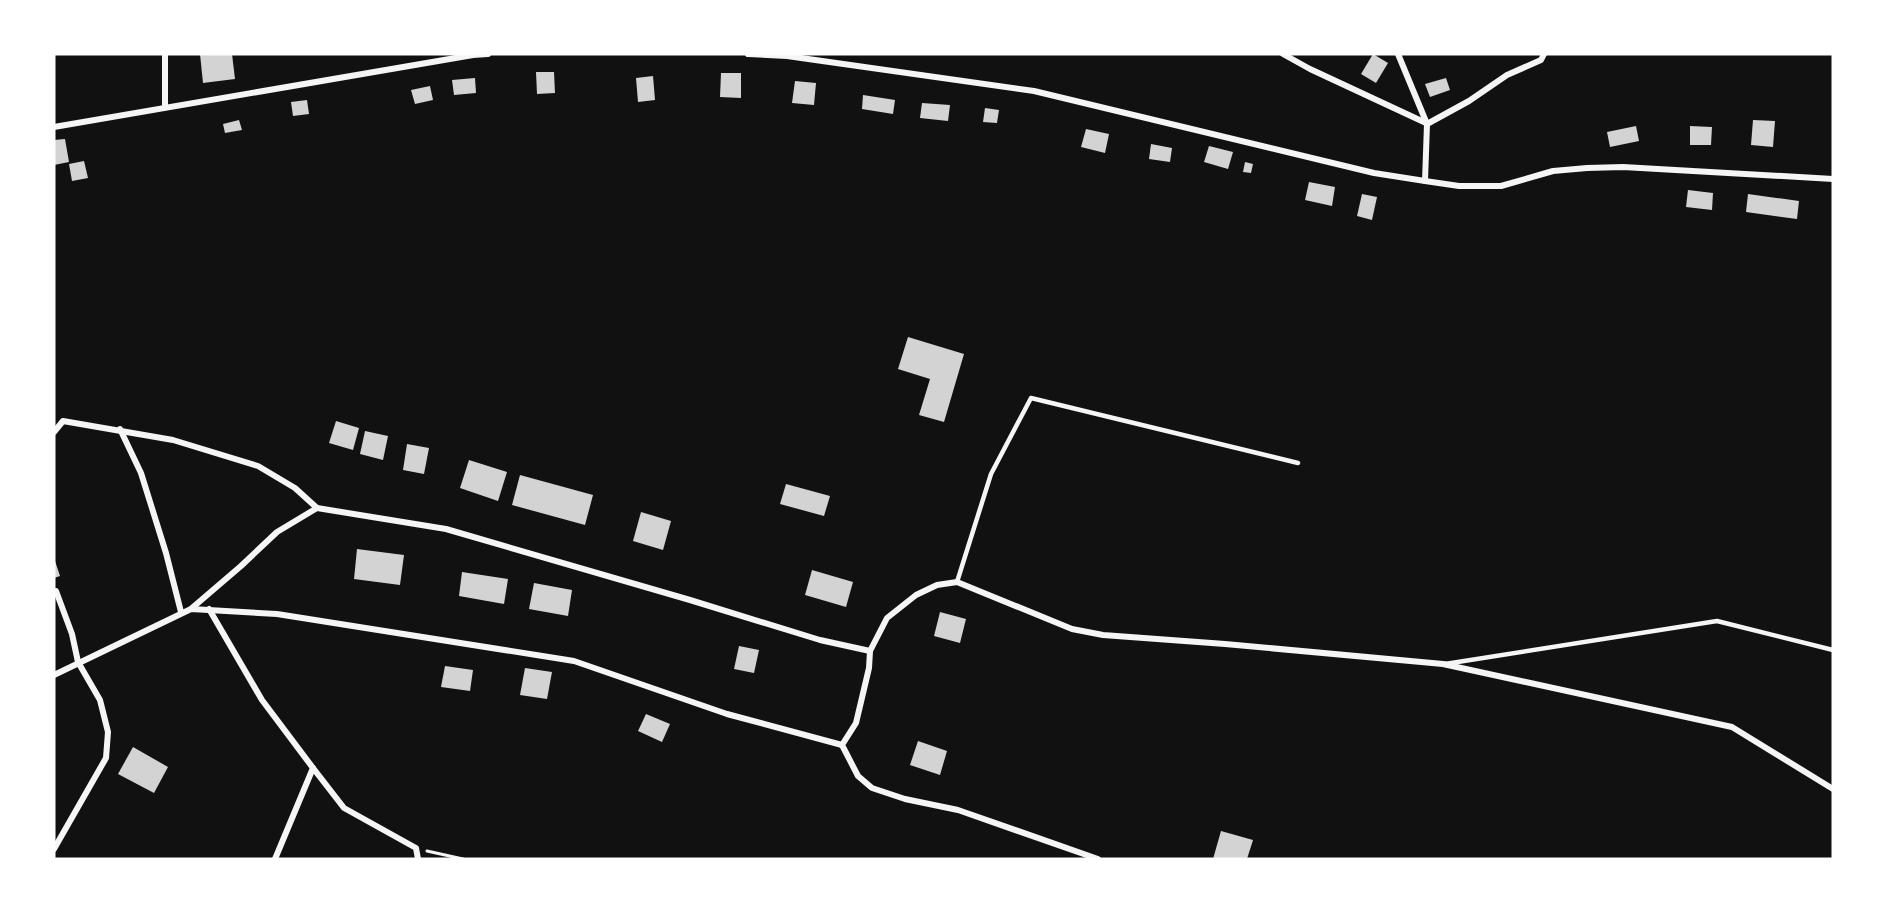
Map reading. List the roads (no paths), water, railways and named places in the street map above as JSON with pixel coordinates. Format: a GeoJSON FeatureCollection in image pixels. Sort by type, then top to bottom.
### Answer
{"type":"FeatureCollection","features":[{"type":"Feature","properties":{"kind":"street"},"geometry":{"type":"LineString","coordinates":[[165,54],[165,106]]}},
{"type":"Feature","properties":{"kind":"street"},"geometry":{"type":"LineString","coordinates":[[54,127],[473,54],[488,54]]}},
{"type":"Feature","properties":{"kind":"street"},"geometry":{"type":"LineString","coordinates":[[748,54],[787,56],[1034,91],[1374,173],[1459,186],[1501,186],[1553,171],[1614,167],[1833,179]]}},
{"type":"Feature","properties":{"kind":"street"},"geometry":{"type":"LineString","coordinates":[[1283,54],[1427,124]]}},
{"type":"Feature","properties":{"kind":"street"},"geometry":{"type":"LineString","coordinates":[[1398,54],[1427,124],[1425,181]]}},
{"type":"Feature","properties":{"kind":"street"},"geometry":{"type":"LineString","coordinates":[[1427,124],[1469,101],[1508,75],[1541,60],[1544,54]]}},
{"type":"Feature","properties":{"kind":"street"},"geometry":{"type":"LineString","coordinates":[[54,432],[63,421],[120,429],[173,440],[258,466],[295,488],[318,508],[446,529],[820,640],[870,651]]}},
{"type":"Feature","properties":{"kind":"street"},"geometry":{"type":"LineString","coordinates":[[120,429],[141,473],[166,553],[181,612]]}},
{"type":"Feature","properties":{"kind":"street"},"geometry":{"type":"LineString","coordinates":[[191,609],[242,566],[277,532],[318,508]]}},
{"type":"Feature","properties":{"kind":"street"},"geometry":{"type":"LineString","coordinates":[[842,745],[856,723],[869,668],[870,651],[887,618],[916,595],[937,585],[957,582],[1072,629],[1103,635],[1443,664],[1732,727],[1833,789]]}},
{"type":"Feature","properties":{"kind":"street"},"geometry":{"type":"LineString","coordinates":[[54,849],[106,759],[108,732],[100,700],[78,662],[72,634],[56,591]]}},
{"type":"Feature","properties":{"kind":"street"},"geometry":{"type":"LineString","coordinates":[[54,675],[191,609],[277,614],[574,661],[727,714],[842,745],[858,776],[872,788],[905,799],[958,810],[1098,859]]}},
{"type":"Feature","properties":{"kind":"street"},"geometry":{"type":"LineString","coordinates":[[210,609],[262,700],[344,808],[416,848],[418,859]]}},
{"type":"Feature","properties":{"kind":"street"},"geometry":{"type":"LineString","coordinates":[[275,859],[314,768]]}},
{"type":"Feature","properties":{"kind":"lane"},"geometry":{"type":"LineString","coordinates":[[957,582],[992,474],[1031,398],[1298,463]]}},
{"type":"Feature","properties":{"kind":"lane"},"geometry":{"type":"LineString","coordinates":[[1443,664],[1718,621],[1833,650]]}}]}
